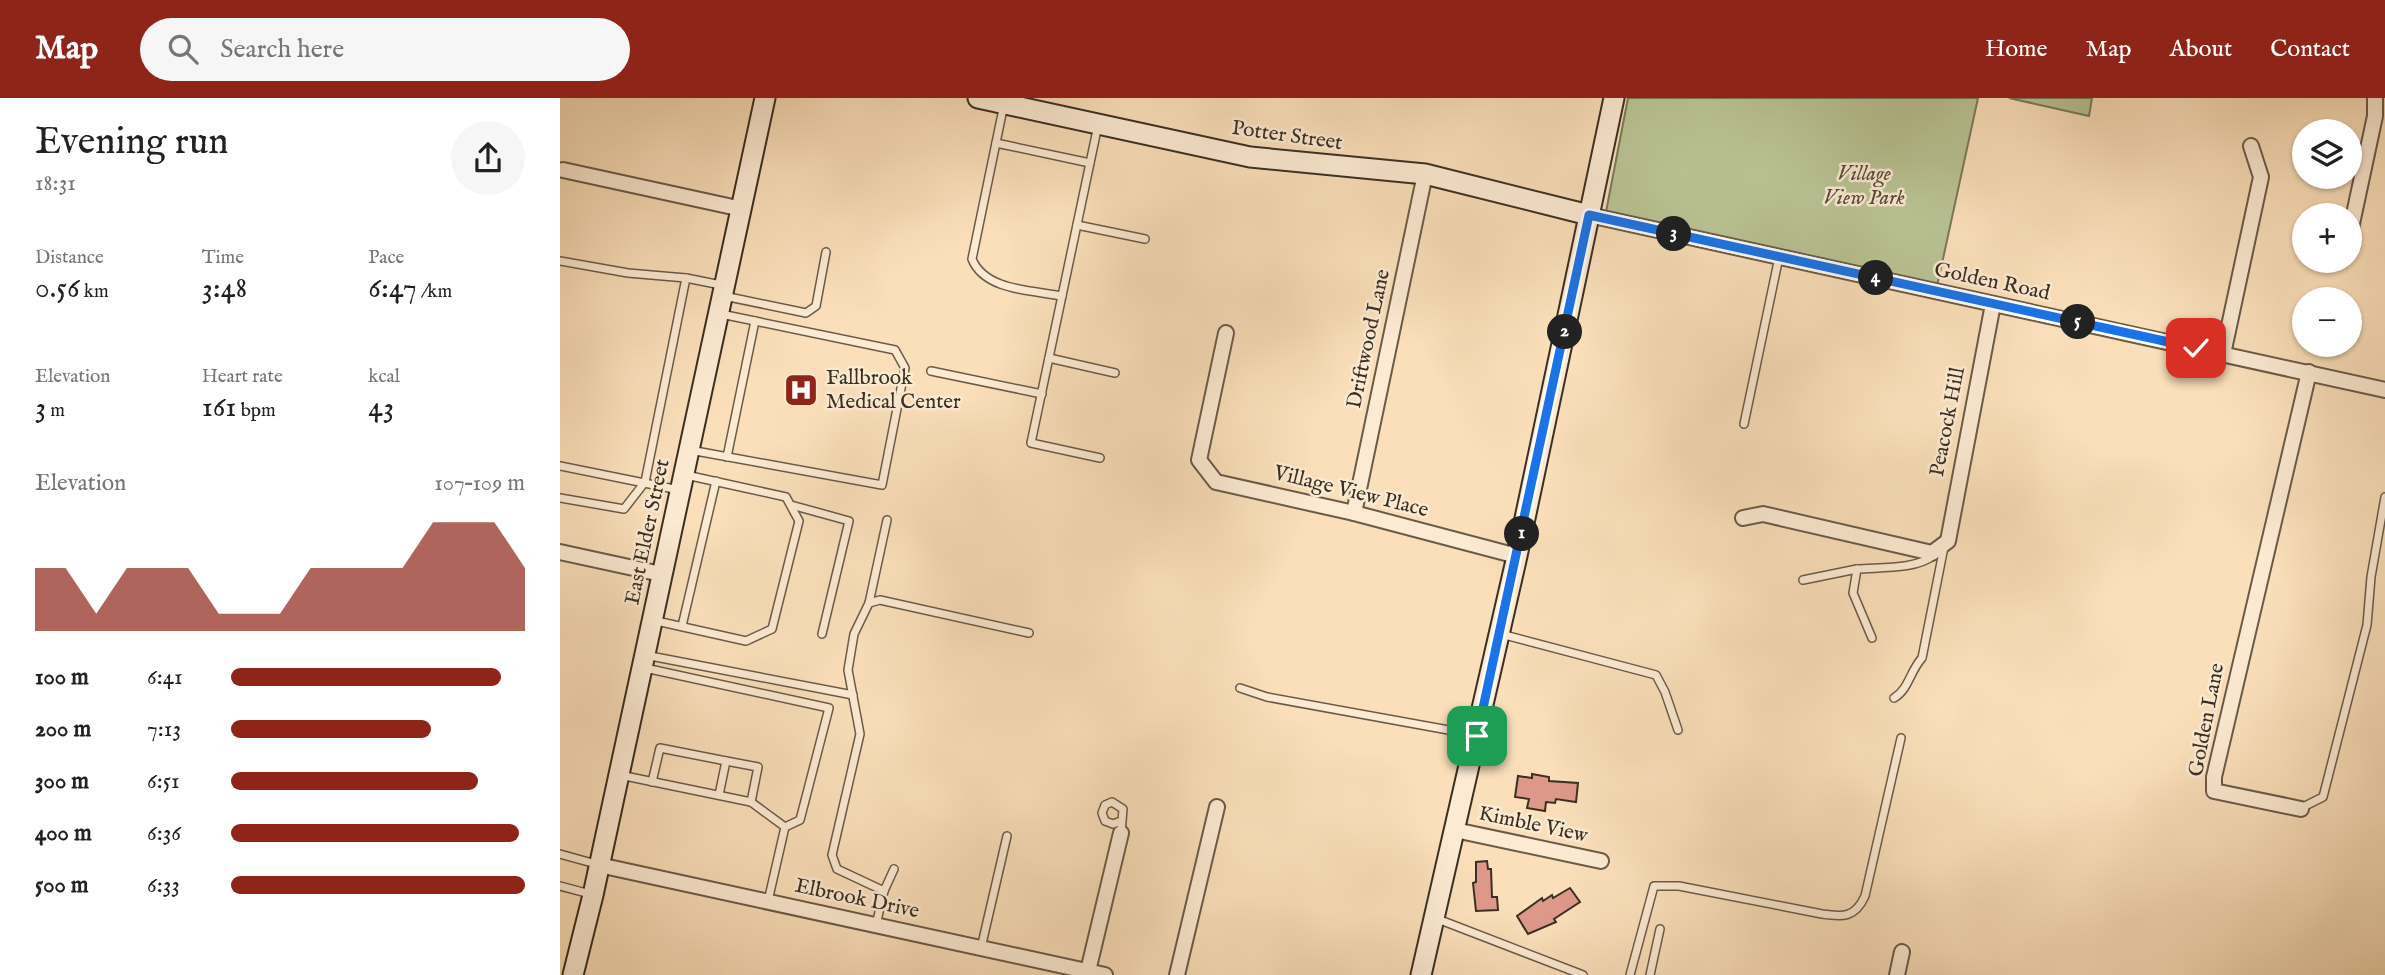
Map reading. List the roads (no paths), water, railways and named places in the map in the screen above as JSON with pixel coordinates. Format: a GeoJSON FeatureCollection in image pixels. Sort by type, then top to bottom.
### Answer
{"type":"FeatureCollection","features":[{"type":"Feature","properties":{"kind":"street","name":"East Elder Street"},"geometry":{"type":"LineString","coordinates":[[573,975],[593,895],[765,98]]}},
{"type":"Feature","properties":{"kind":"street","name":"Potter Street"},"geometry":{"type":"LineString","coordinates":[[978,98],[1099,122],[1250,157],[1425,174],[1589,215]]}},
{"type":"Feature","properties":{"kind":"street"},"geometry":{"type":"LineString","coordinates":[[1421,975],[1500,634],[1614,98]]}},
{"type":"Feature","properties":{"kind":"street"},"geometry":{"type":"LineString","coordinates":[[2356,203],[2375,116],[2375,98]]}},
{"type":"Feature","properties":{"kind":"street"},"geometry":{"type":"LineString","coordinates":[[2223,354],[2261,177],[2251,146]]}},
{"type":"Feature","properties":{"kind":"street"},"geometry":{"type":"LineString","coordinates":[[563,170],[742,209]]}},
{"type":"Feature","properties":{"kind":"street","name":"Driftwood Lane"},"geometry":{"type":"LineString","coordinates":[[1354,513],[1425,174]]}},
{"type":"Feature","properties":{"kind":"street","name":"Golden Road"},"geometry":{"type":"LineString","coordinates":[[1589,215],[2385,390]]}},
{"type":"Feature","properties":{"kind":"street","name":"Peacock Hill"},"geometry":{"type":"LineString","coordinates":[[1942,549],[1948,541],[1993,304]]}},
{"type":"Feature","properties":{"kind":"street","name":"Village View Place"},"geometry":{"type":"LineString","coordinates":[[1226,333],[1199,460],[1201,467],[1216,482],[1354,513],[1517,556]]}},
{"type":"Feature","properties":{"kind":"street","name":"Golden Lane"},"geometry":{"type":"LineString","coordinates":[[2301,809],[2214,790],[2214,777],[2309,372]]}},
{"type":"Feature","properties":{"kind":"street"},"geometry":{"type":"LineString","coordinates":[[1743,518],[1763,514],[1913,550],[1931,553],[1942,549]]}},
{"type":"Feature","properties":{"kind":"street"},"geometry":{"type":"LineString","coordinates":[[560,552],[661,574]]}},
{"type":"Feature","properties":{"kind":"street"},"geometry":{"type":"LineString","coordinates":[[1177,975],[1217,807]]}},
{"type":"Feature","properties":{"kind":"street"},"geometry":{"type":"LineString","coordinates":[[1088,971],[1121,827]]}},
{"type":"Feature","properties":{"kind":"street","name":"Kimble View"},"geometry":{"type":"LineString","coordinates":[[1455,830],[1601,862]]}},
{"type":"Feature","properties":{"kind":"street","name":"Elbrook Drive"},"geometry":{"type":"LineString","coordinates":[[599,865],[1105,975]]}},
{"type":"Feature","properties":{"kind":"street"},"geometry":{"type":"LineString","coordinates":[[1897,975],[1902,952]]}},
{"type":"Feature","properties":{"kind":"lane"},"geometry":{"type":"LineString","coordinates":[[1005,103],[972,259],[977,271],[990,282],[1062,296]]}},
{"type":"Feature","properties":{"kind":"lane"},"geometry":{"type":"LineString","coordinates":[[1099,122],[1031,443],[1100,458]]}},
{"type":"Feature","properties":{"kind":"lane"},"geometry":{"type":"LineString","coordinates":[[996,144],[1090,163]]}},
{"type":"Feature","properties":{"kind":"lane"},"geometry":{"type":"LineString","coordinates":[[1077,225],[1145,239]]}},
{"type":"Feature","properties":{"kind":"lane"},"geometry":{"type":"LineString","coordinates":[[723,299],[806,313],[816,306],[826,252]]}},
{"type":"Feature","properties":{"kind":"lane"},"geometry":{"type":"LineString","coordinates":[[1744,424],[1780,257]]}},
{"type":"Feature","properties":{"kind":"lane"},"geometry":{"type":"LineString","coordinates":[[560,261],[628,273],[686,278],[755,321],[895,350],[905,368],[882,485],[689,450]]}},
{"type":"Feature","properties":{"kind":"lane"},"geometry":{"type":"LineString","coordinates":[[560,498],[624,509],[645,482],[686,278]]}},
{"type":"Feature","properties":{"kind":"lane"},"geometry":{"type":"LineString","coordinates":[[727,457],[755,321]]}},
{"type":"Feature","properties":{"kind":"lane"},"geometry":{"type":"LineString","coordinates":[[1049,358],[1115,373]]}},
{"type":"Feature","properties":{"kind":"lane"},"geometry":{"type":"LineString","coordinates":[[932,371],[1042,394]]}},
{"type":"Feature","properties":{"kind":"lane"},"geometry":{"type":"LineString","coordinates":[[560,466],[645,482],[716,481],[786,496],[799,521],[772,629],[746,641],[652,619]]}},
{"type":"Feature","properties":{"kind":"lane"},"geometry":{"type":"LineString","coordinates":[[682,626],[716,481]]}},
{"type":"Feature","properties":{"kind":"lane","name":"Golden Lane"},"geometry":{"type":"LineString","coordinates":[[2301,809],[2323,797],[2367,625],[2371,577],[2385,497]]}},
{"type":"Feature","properties":{"kind":"lane"},"geometry":{"type":"LineString","coordinates":[[791,505],[849,521],[822,634]]}},
{"type":"Feature","properties":{"kind":"lane"},"geometry":{"type":"LineString","coordinates":[[884,891],[837,869],[832,856],[860,734],[848,670],[854,634],[869,603],[887,520]]}},
{"type":"Feature","properties":{"kind":"lane"},"geometry":{"type":"LineString","coordinates":[[1803,580],[1857,569],[1928,560],[1942,549]]}},
{"type":"Feature","properties":{"kind":"lane"},"geometry":{"type":"LineString","coordinates":[[1894,698],[1904,692],[1912,670],[1922,658],[1942,549]]}},
{"type":"Feature","properties":{"kind":"lane"},"geometry":{"type":"LineString","coordinates":[[1857,569],[1853,593],[1872,638]]}},
{"type":"Feature","properties":{"kind":"lane"},"geometry":{"type":"LineString","coordinates":[[869,603],[880,600],[1029,633]]}},
{"type":"Feature","properties":{"kind":"lane"},"geometry":{"type":"LineString","coordinates":[[1500,634],[1656,675],[1678,730]]}},
{"type":"Feature","properties":{"kind":"lane"},"geometry":{"type":"LineString","coordinates":[[643,661],[853,695]]}},
{"type":"Feature","properties":{"kind":"lane"},"geometry":{"type":"LineString","coordinates":[[643,661],[829,708],[800,820],[785,827]]}},
{"type":"Feature","properties":{"kind":"lane"},"geometry":{"type":"LineString","coordinates":[[1240,688],[1267,697],[1477,736]]}},
{"type":"Feature","properties":{"kind":"lane"},"geometry":{"type":"LineString","coordinates":[[1630,975],[1654,886],[1679,886],[1844,917],[1853,913],[1865,897],[1901,738]]}},
{"type":"Feature","properties":{"kind":"lane"},"geometry":{"type":"LineString","coordinates":[[652,782],[660,748],[758,767],[751,802]]}},
{"type":"Feature","properties":{"kind":"lane"},"geometry":{"type":"LineString","coordinates":[[719,795],[726,761]]}},
{"type":"Feature","properties":{"kind":"lane"},"geometry":{"type":"LineString","coordinates":[[619,775],[751,802],[785,827]]}},
{"type":"Feature","properties":{"kind":"lane"},"geometry":{"type":"LineString","coordinates":[[768,901],[785,827]]}},
{"type":"Feature","properties":{"kind":"lane"},"geometry":{"type":"LineString","coordinates":[[981,948],[1007,836]]}},
{"type":"Feature","properties":{"kind":"lane"},"geometry":{"type":"LineString","coordinates":[[560,853],[599,865]]}},
{"type":"Feature","properties":{"kind":"lane"},"geometry":{"type":"LineString","coordinates":[[876,925],[884,891],[894,869]]}},
{"type":"Feature","properties":{"kind":"lane"},"geometry":{"type":"LineString","coordinates":[[560,887],[593,895]]}},
{"type":"Feature","properties":{"kind":"lane"},"geometry":{"type":"LineString","coordinates":[[1435,918],[1583,975]]}},
{"type":"Feature","properties":{"kind":"lane"},"geometry":{"type":"LineString","coordinates":[[1650,975],[1660,929]]}},
{"type":"Feature","properties":{"kind":"place","name":"Fallbrook Medical Center"},"geometry":{"type":"Point","coordinates":[801,390]}},
{"type":"Feature","properties":{"kind":"park label","name":"Village View Park"},"geometry":{"type":"Point","coordinates":[1864,186]}}]}
